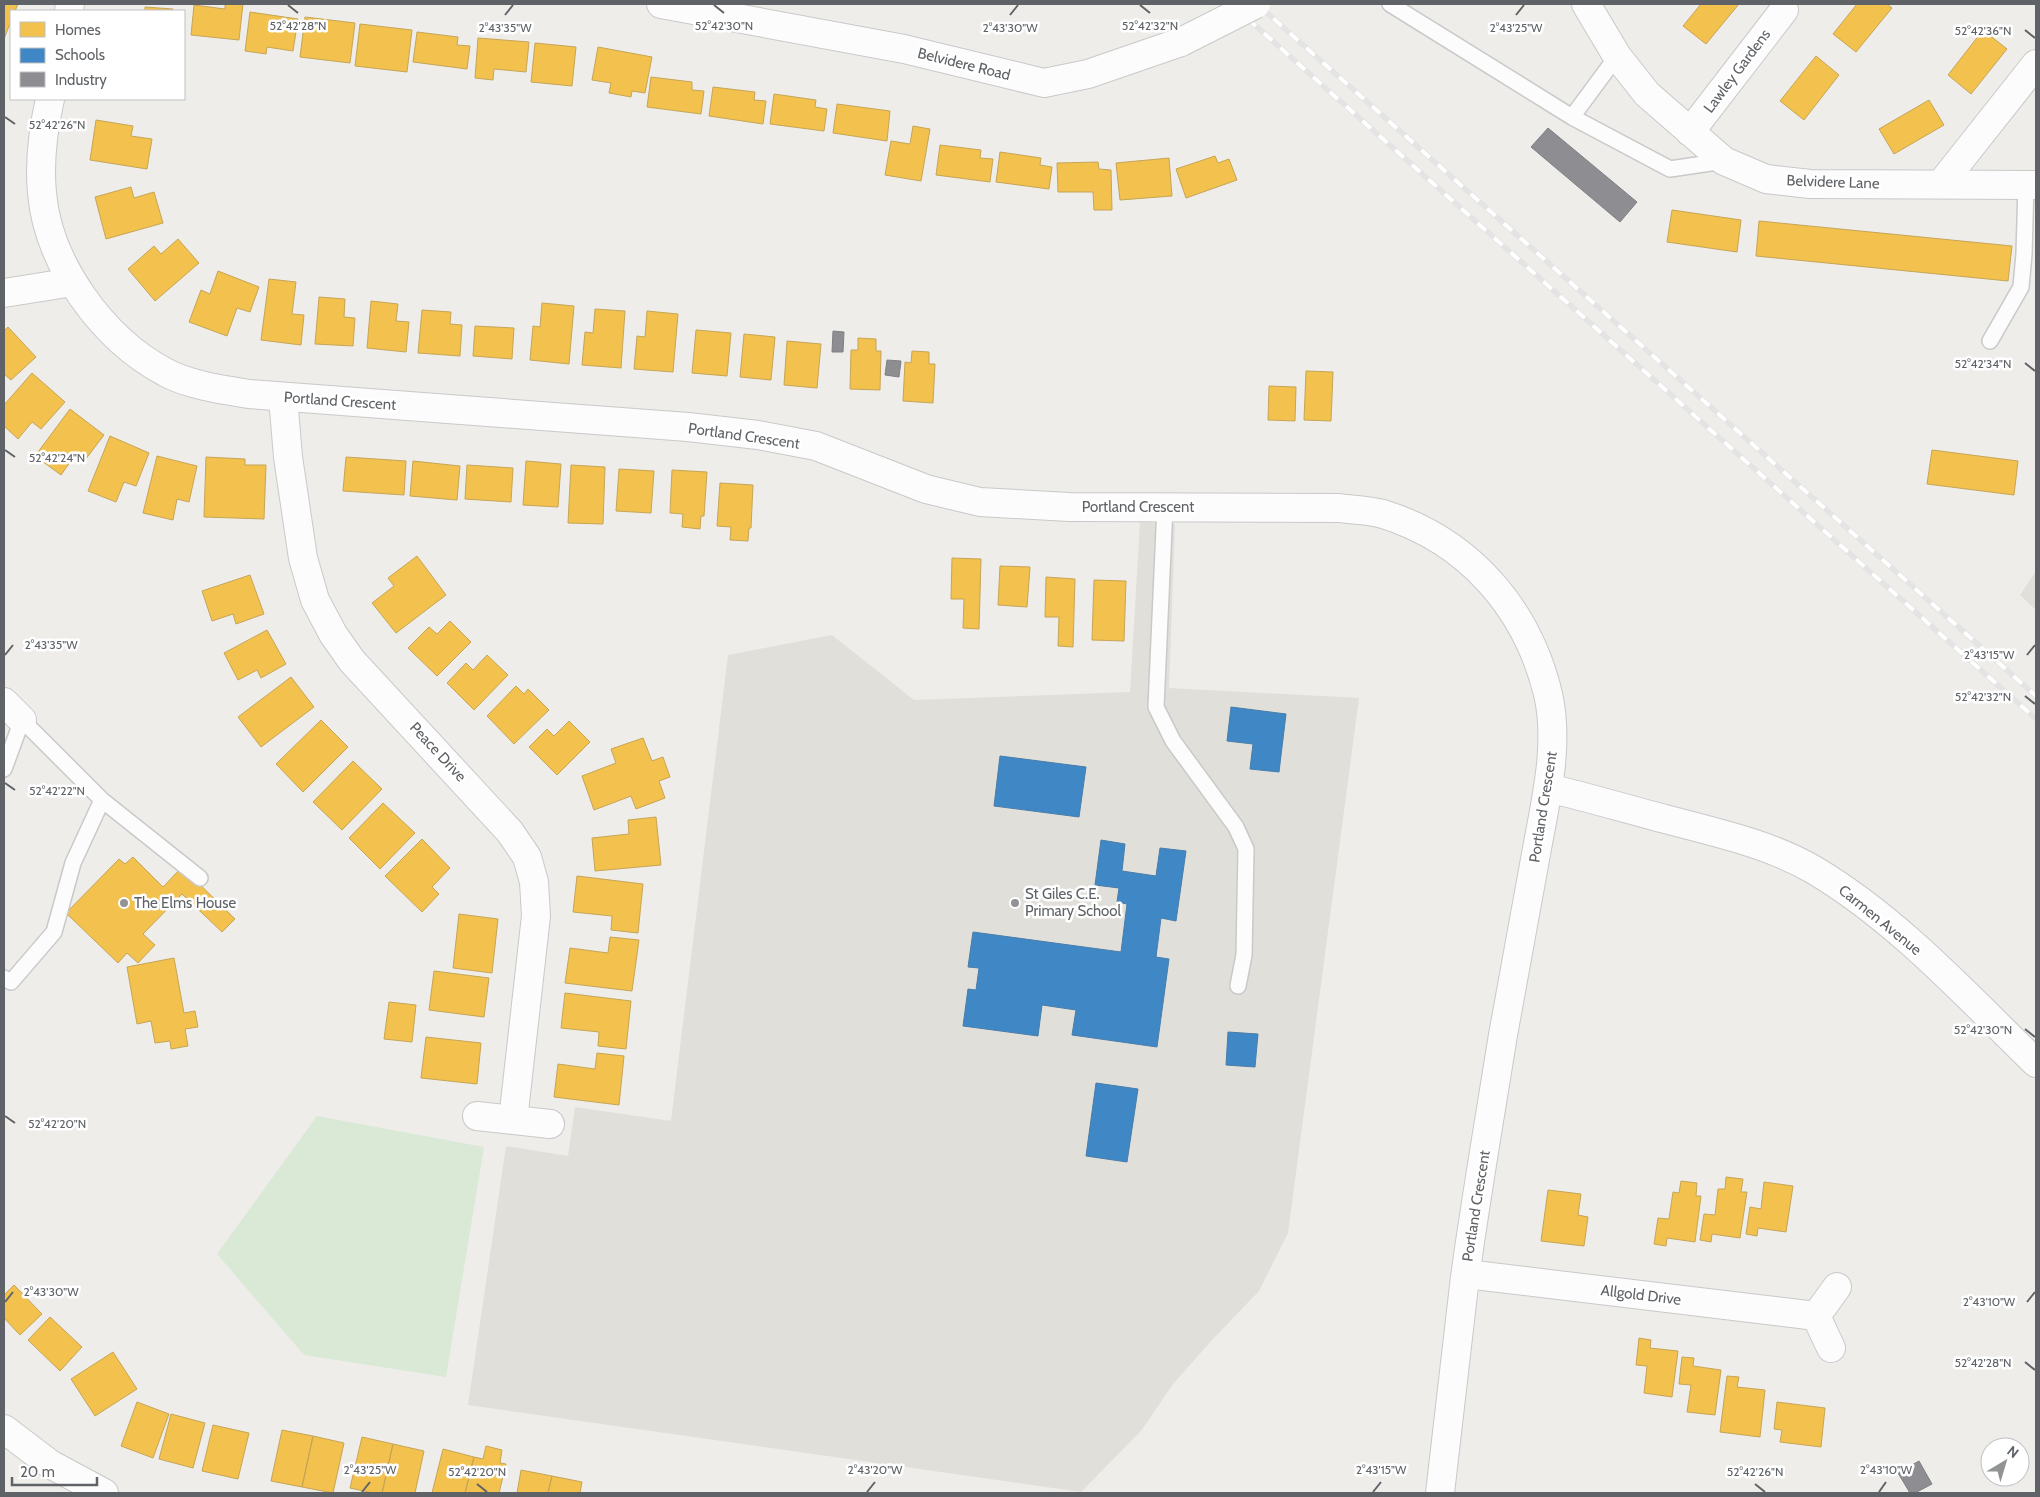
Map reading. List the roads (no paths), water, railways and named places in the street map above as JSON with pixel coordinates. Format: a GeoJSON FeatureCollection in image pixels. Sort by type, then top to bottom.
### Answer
{"type":"FeatureCollection","features":[{"type":"Feature","properties":{"kind":"street","name":"Belvidere Road"},"geometry":{"type":"LineString","coordinates":[[661,4],[904,49],[1044,83],[1088,74],[1181,42],[1256,4]]}},
{"type":"Feature","properties":{"kind":"street","name":"Belvidere Lane"},"geometry":{"type":"LineString","coordinates":[[1586,4],[1617,56],[1647,94],[1724,161],[1766,179],[1810,184],[2031,185]]}},
{"type":"Feature","properties":{"kind":"street","name":"Lawley Gardens"},"geometry":{"type":"LineString","coordinates":[[1690,132],[1784,10]]}},
{"type":"Feature","properties":{"kind":"street"},"geometry":{"type":"LineString","coordinates":[[1941,184],[2036,64]]}},
{"type":"Feature","properties":{"kind":"street","name":"Portland Crescent"},"geometry":{"type":"LineString","coordinates":[[50,100],[42,134],[42,194],[51,237],[73,282],[100,319],[126,347],[166,373],[208,387],[249,394],[688,427],[758,435],[816,446],[926,489],[980,502],[1069,507],[1339,508],[1381,514],[1419,530],[1455,550],[1496,588],[1516,614],[1536,655],[1549,697],[1552,740],[1548,788],[1503,1036],[1466,1274],[1440,1493]]}},
{"type":"Feature","properties":{"kind":"street"},"geometry":{"type":"LineString","coordinates":[[4,293],[73,282]]}},
{"type":"Feature","properties":{"kind":"street","name":"Peace Drive"},"geometry":{"type":"LineString","coordinates":[[283,396],[288,457],[303,558],[316,600],[333,634],[352,661],[510,832],[527,857],[534,882],[536,916],[513,1120]]}},
{"type":"Feature","properties":{"kind":"street","name":"Carmen Avenue"},"geometry":{"type":"LineString","coordinates":[[1548,788],[1709,831],[1774,852],[1813,870],[1855,896],[1895,930],[1957,986],[2036,1063]]}},
{"type":"Feature","properties":{"kind":"street"},"geometry":{"type":"LineString","coordinates":[[477,1116],[550,1124]]}},
{"type":"Feature","properties":{"kind":"street","name":"Allgold Drive"},"geometry":{"type":"LineString","coordinates":[[1466,1274],[1816,1316]]}},
{"type":"Feature","properties":{"kind":"street"},"geometry":{"type":"LineString","coordinates":[[1831,1348],[1816,1316],[1837,1286]]}},
{"type":"Feature","properties":{"kind":"street"},"geometry":{"type":"LineString","coordinates":[[4,1429],[50,1464],[104,1493]]}},
{"type":"Feature","properties":{"kind":"lane"},"geometry":{"type":"LineString","coordinates":[[1390,4],[1572,116],[1670,169],[1724,161]]}},
{"type":"Feature","properties":{"kind":"lane"},"geometry":{"type":"LineString","coordinates":[[1572,116],[1617,56]]}},
{"type":"Feature","properties":{"kind":"lane"},"geometry":{"type":"LineString","coordinates":[[1990,341],[2020,287],[2031,185]]}},
{"type":"Feature","properties":{"kind":"lane"},"geometry":{"type":"LineString","coordinates":[[1165,506],[1156,707],[1173,741],[1236,827],[1246,849],[1244,955],[1238,986]]}},
{"type":"Feature","properties":{"kind":"lane"},"geometry":{"type":"LineString","coordinates":[[4,770],[13,711]]}},
{"type":"Feature","properties":{"kind":"lane"},"geometry":{"type":"LineString","coordinates":[[13,711],[102,800],[200,878]]}},
{"type":"Feature","properties":{"kind":"lane"},"geometry":{"type":"LineString","coordinates":[[4,978],[11,982],[54,932],[73,863],[102,800]]}},
{"type":"Feature","properties":{"kind":"railway"},"geometry":{"type":"LineString","coordinates":[[1231,4],[2036,719]]}},
{"type":"Feature","properties":{"kind":"railway"},"geometry":{"type":"LineString","coordinates":[[1257,4],[2036,696]]}},
{"type":"Feature","properties":{"kind":"place","name":"The Elms House"},"geometry":{"type":"Point","coordinates":[124,903]}},
{"type":"Feature","properties":{"kind":"place","name":"St Giles C.E. Primary School"},"geometry":{"type":"Point","coordinates":[1015,903]}}]}
